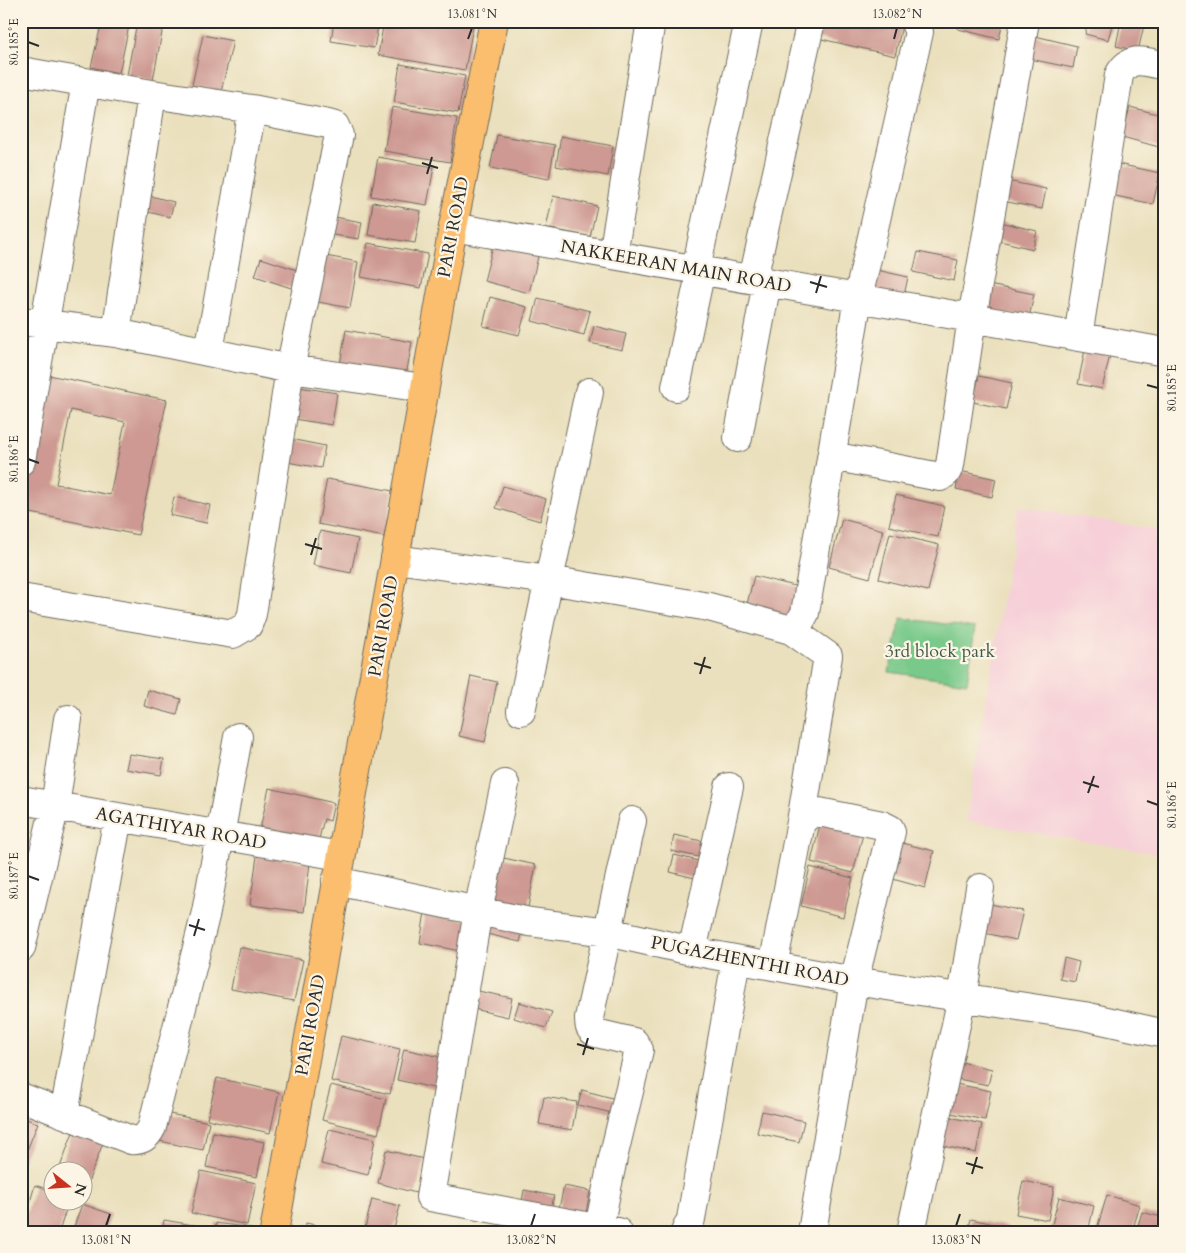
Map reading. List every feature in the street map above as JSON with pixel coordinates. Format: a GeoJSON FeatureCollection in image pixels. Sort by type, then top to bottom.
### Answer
{"type":"FeatureCollection","features":[{"type":"Feature","properties":{"kind":"main road","name":"PARI ROAD"},"geometry":{"type":"LineString","coordinates":[[274,1232],[395,559],[452,227],[494,21]]}},
{"type":"Feature","properties":{"kind":"street"},"geometry":{"type":"LineString","coordinates":[[613,255],[651,21]]}},
{"type":"Feature","properties":{"kind":"street"},"geometry":{"type":"LineString","coordinates":[[676,387],[749,21]]}},
{"type":"Feature","properties":{"kind":"street"},"geometry":{"type":"LineString","coordinates":[[738,438],[760,281],[811,21]]}},
{"type":"Feature","properties":{"kind":"street"},"geometry":{"type":"LineString","coordinates":[[791,630],[805,613],[858,298],[919,32],[914,21]]}},
{"type":"Feature","properties":{"kind":"street"},"geometry":{"type":"LineString","coordinates":[[832,456],[940,477],[946,473],[950,465],[972,318],[1025,21]]}},
{"type":"Feature","properties":{"kind":"street"},"geometry":{"type":"LineString","coordinates":[[1078,336],[1119,74],[1124,66],[1136,61],[1165,66]]}},
{"type":"Feature","properties":{"kind":"street"},"geometry":{"type":"LineString","coordinates":[[21,71],[252,109],[335,126],[339,135],[290,369],[252,614],[248,625],[233,634],[21,598]]}},
{"type":"Feature","properties":{"kind":"street"},"geometry":{"type":"LineString","coordinates":[[21,461],[33,322],[86,82]]}},
{"type":"Feature","properties":{"kind":"street"},"geometry":{"type":"LineString","coordinates":[[116,332],[152,94]]}},
{"type":"Feature","properties":{"kind":"street"},"geometry":{"type":"LineString","coordinates":[[209,351],[252,109]]}},
{"type":"Feature","properties":{"kind":"street","name":"NAKKEERAN MAIN ROAD"},"geometry":{"type":"LineString","coordinates":[[452,227],[1165,352]]}},
{"type":"Feature","properties":{"kind":"street"},"geometry":{"type":"LineString","coordinates":[[33,322],[116,332],[290,369],[424,388]]}},
{"type":"Feature","properties":{"kind":"street"},"geometry":{"type":"LineString","coordinates":[[521,711],[589,392]]}},
{"type":"Feature","properties":{"kind":"street"},"geometry":{"type":"LineString","coordinates":[[395,559],[549,580],[709,607],[791,630],[828,656],[801,822],[773,966]]}},
{"type":"Feature","properties":{"kind":"street"},"geometry":{"type":"LineString","coordinates":[[21,948],[55,806],[68,719]]}},
{"type":"Feature","properties":{"kind":"street"},"geometry":{"type":"LineString","coordinates":[[21,1097],[131,1140],[142,1139],[147,1136],[152,1127],[206,912],[238,737]]}},
{"type":"Feature","properties":{"kind":"street"},"geometry":{"type":"LineString","coordinates":[[505,784],[478,911],[430,1197],[608,1230],[613,1158],[639,1050],[634,1042],[596,1033],[591,1030],[589,1018],[632,821]]}},
{"type":"Feature","properties":{"kind":"street"},"geometry":{"type":"LineString","coordinates":[[692,951],[729,787]]}},
{"type":"Feature","properties":{"kind":"street","name":"AGATHIYAR ROAD"},"geometry":{"type":"LineString","coordinates":[[21,800],[220,835],[338,869]]}},
{"type":"Feature","properties":{"kind":"street"},"geometry":{"type":"LineString","coordinates":[[801,822],[810,814],[819,812],[887,826],[891,832],[854,981],[812,1232]]}},
{"type":"Feature","properties":{"kind":"street"},"geometry":{"type":"LineString","coordinates":[[64,1114],[118,817]]}},
{"type":"Feature","properties":{"kind":"street","name":"PUGAZHENTHI ROAD"},"geometry":{"type":"LineString","coordinates":[[338,869],[478,911],[530,922],[608,932],[736,960],[854,981],[1084,1016],[1165,1034]]}},
{"type":"Feature","properties":{"kind":"street"},"geometry":{"type":"LineString","coordinates":[[911,1232],[962,997],[980,888]]}},
{"type":"Feature","properties":{"kind":"street"},"geometry":{"type":"LineString","coordinates":[[685,1232],[690,1220],[736,960]]}},
{"type":"Feature","properties":{"kind":"shaded area"},"geometry":{"type":"Polygon","coordinates":[[[1018,506],[1165,531],[1165,855],[966,821],[1018,506]]]}},
{"type":"Feature","properties":{"kind":"green space","name":"3rd block park"},"geometry":{"type":"Polygon","coordinates":[[[901,618],[975,628],[967,683],[889,672],[901,618]]]}},
{"type":"Feature","properties":{"kind":"building"},"geometry":{"type":"Polygon","coordinates":[[[102,21],[130,21],[119,73],[91,67],[102,21]]]}},
{"type":"Feature","properties":{"kind":"building"},"geometry":{"type":"Polygon","coordinates":[[[169,21],[194,21],[193,27],[169,21]]]}},
{"type":"Feature","properties":{"kind":"building"},"geometry":{"type":"Polygon","coordinates":[[[334,21],[379,21],[374,48],[331,41],[334,21]]]}},
{"type":"Feature","properties":{"kind":"building"},"geometry":{"type":"Polygon","coordinates":[[[384,21],[474,21],[465,70],[378,55],[384,21]]]}},
{"type":"Feature","properties":{"kind":"building"},"geometry":{"type":"Polygon","coordinates":[[[821,21],[903,21],[895,56],[817,38],[821,21]]]}},
{"type":"Feature","properties":{"kind":"building"},"geometry":{"type":"Polygon","coordinates":[[[960,21],[1003,21],[999,39],[958,29],[960,21]]]}},
{"type":"Feature","properties":{"kind":"building"},"geometry":{"type":"Polygon","coordinates":[[[1088,21],[1113,21],[1108,40],[1085,34],[1088,21]]]}},
{"type":"Feature","properties":{"kind":"building"},"geometry":{"type":"Polygon","coordinates":[[[1121,21],[1145,21],[1138,51],[1116,46],[1121,21]]]}},
{"type":"Feature","properties":{"kind":"building"},"geometry":{"type":"Polygon","coordinates":[[[137,22],[163,27],[153,80],[127,75],[137,22]]]}},
{"type":"Feature","properties":{"kind":"building"},"geometry":{"type":"Polygon","coordinates":[[[203,35],[233,41],[221,92],[192,85],[203,35]]]}},
{"type":"Feature","properties":{"kind":"building"},"geometry":{"type":"Polygon","coordinates":[[[1035,36],[1077,46],[1073,68],[1030,59],[1035,36]]]}},
{"type":"Feature","properties":{"kind":"building"},"geometry":{"type":"Polygon","coordinates":[[[400,64],[465,76],[458,113],[394,102],[400,64]]]}},
{"type":"Feature","properties":{"kind":"building"},"geometry":{"type":"Polygon","coordinates":[[[392,107],[457,118],[450,162],[384,151],[392,107]]]}},
{"type":"Feature","properties":{"kind":"building"},"geometry":{"type":"Polygon","coordinates":[[[1130,107],[1165,116],[1165,127],[1159,147],[1122,137],[1130,107]]]}},
{"type":"Feature","properties":{"kind":"building"},"geometry":{"type":"Polygon","coordinates":[[[497,135],[555,145],[549,179],[490,168],[497,135]]]}},
{"type":"Feature","properties":{"kind":"building"},"geometry":{"type":"Polygon","coordinates":[[[561,136],[613,146],[608,176],[556,166],[561,136]]]}},
{"type":"Feature","properties":{"kind":"building"},"geometry":{"type":"Polygon","coordinates":[[[378,157],[434,167],[427,205],[371,196],[378,157]]]}},
{"type":"Feature","properties":{"kind":"building"},"geometry":{"type":"Polygon","coordinates":[[[1118,164],[1160,173],[1153,204],[1111,195],[1118,164]]]}},
{"type":"Feature","properties":{"kind":"building"},"geometry":{"type":"Polygon","coordinates":[[[1007,181],[1046,189],[1042,209],[1003,201],[1007,181]]]}},
{"type":"Feature","properties":{"kind":"building"},"geometry":{"type":"Polygon","coordinates":[[[143,194],[174,202],[170,217],[139,210],[143,194]]]}},
{"type":"Feature","properties":{"kind":"building"},"geometry":{"type":"Polygon","coordinates":[[[553,196],[597,206],[590,237],[546,228],[553,196]]]}},
{"type":"Feature","properties":{"kind":"building"},"geometry":{"type":"Polygon","coordinates":[[[373,202],[421,211],[415,243],[368,235],[373,202]]]}},
{"type":"Feature","properties":{"kind":"building"},"geometry":{"type":"Polygon","coordinates":[[[324,215],[362,222],[359,239],[321,233],[324,215]]]}},
{"type":"Feature","properties":{"kind":"building"},"geometry":{"type":"Polygon","coordinates":[[[1000,222],[1037,231],[1033,249],[996,240],[1000,222]]]}},
{"type":"Feature","properties":{"kind":"building"},"geometry":{"type":"Polygon","coordinates":[[[495,238],[540,249],[529,293],[484,281],[495,238]]]}},
{"type":"Feature","properties":{"kind":"building"},"geometry":{"type":"Polygon","coordinates":[[[368,243],[428,254],[421,288],[361,277],[368,243]]]}},
{"type":"Feature","properties":{"kind":"building"},"geometry":{"type":"Polygon","coordinates":[[[918,252],[958,260],[954,281],[913,272],[918,252]]]}},
{"type":"Feature","properties":{"kind":"building"},"geometry":{"type":"Polygon","coordinates":[[[315,254],[358,262],[350,308],[307,300],[315,254]]]}},
{"type":"Feature","properties":{"kind":"building"},"geometry":{"type":"Polygon","coordinates":[[[261,258],[300,271],[294,289],[255,276],[261,258]]]}},
{"type":"Feature","properties":{"kind":"building"},"geometry":{"type":"Polygon","coordinates":[[[868,268],[908,277],[904,296],[864,288],[868,268]]]}},
{"type":"Feature","properties":{"kind":"building"},"geometry":{"type":"Polygon","coordinates":[[[989,285],[1034,294],[1029,318],[984,309],[989,285]]]}},
{"type":"Feature","properties":{"kind":"building"},"geometry":{"type":"Polygon","coordinates":[[[490,297],[527,307],[519,335],[483,326],[490,297]]]}},
{"type":"Feature","properties":{"kind":"building"},"geometry":{"type":"Polygon","coordinates":[[[538,298],[590,311],[584,335],[532,321],[538,298]]]}},
{"type":"Feature","properties":{"kind":"building"},"geometry":{"type":"Polygon","coordinates":[[[594,326],[626,334],[622,350],[590,343],[594,326]]]}},
{"type":"Feature","properties":{"kind":"building"},"geometry":{"type":"Polygon","coordinates":[[[346,330],[412,342],[405,382],[339,370],[346,330]]]}},
{"type":"Feature","properties":{"kind":"building"},"geometry":{"type":"Polygon","coordinates":[[[1085,350],[1110,355],[1102,389],[1078,384],[1085,350]]]}},
{"type":"Feature","properties":{"kind":"building"},"geometry":{"type":"Polygon","coordinates":[[[44,374],[167,400],[138,535],[21,511],[21,483],[44,374]],[[71,410],[56,484],[110,495],[125,422],[71,410]]]}},
{"type":"Feature","properties":{"kind":"building"},"geometry":{"type":"Polygon","coordinates":[[[979,376],[1012,383],[1006,409],[973,402],[979,376]]]}},
{"type":"Feature","properties":{"kind":"building"},"geometry":{"type":"Polygon","coordinates":[[[292,386],[337,393],[332,425],[287,418],[292,386]]]}},
{"type":"Feature","properties":{"kind":"building"},"geometry":{"type":"Polygon","coordinates":[[[285,438],[325,446],[321,468],[281,461],[285,438]]]}},
{"type":"Feature","properties":{"kind":"building"},"geometry":{"type":"Polygon","coordinates":[[[960,471],[996,479],[992,497],[956,489],[960,471]]]}},
{"type":"Feature","properties":{"kind":"building"},"geometry":{"type":"Polygon","coordinates":[[[327,479],[393,491],[384,537],[318,524],[327,479]]]}},
{"type":"Feature","properties":{"kind":"building"},"geometry":{"type":"Polygon","coordinates":[[[503,486],[546,499],[540,521],[496,508],[503,486]]]}},
{"type":"Feature","properties":{"kind":"building"},"geometry":{"type":"Polygon","coordinates":[[[896,495],[944,506],[938,537],[889,526],[896,495]]]}},
{"type":"Feature","properties":{"kind":"building"},"geometry":{"type":"Polygon","coordinates":[[[174,497],[210,505],[206,523],[170,515],[174,497]]]}},
{"type":"Feature","properties":{"kind":"building"},"geometry":{"type":"Polygon","coordinates":[[[842,519],[883,530],[870,578],[829,567],[842,519]]]}},
{"type":"Feature","properties":{"kind":"building"},"geometry":{"type":"Polygon","coordinates":[[[320,531],[358,539],[351,573],[313,565],[320,531]]]}},
{"type":"Feature","properties":{"kind":"building"},"geometry":{"type":"Polygon","coordinates":[[[890,533],[939,545],[928,591],[879,579],[890,533]]]}},
{"type":"Feature","properties":{"kind":"building"},"geometry":{"type":"Polygon","coordinates":[[[754,576],[799,587],[791,619],[746,608],[754,576]]]}},
{"type":"Feature","properties":{"kind":"building"},"geometry":{"type":"Polygon","coordinates":[[[471,676],[497,682],[485,742],[459,736],[471,676]]]}},
{"type":"Feature","properties":{"kind":"building"},"geometry":{"type":"Polygon","coordinates":[[[148,690],[181,699],[177,715],[144,706],[148,690]]]}},
{"type":"Feature","properties":{"kind":"building"},"geometry":{"type":"Polygon","coordinates":[[[129,754],[164,759],[161,775],[126,769],[129,754]]]}},
{"type":"Feature","properties":{"kind":"building"},"geometry":{"type":"Polygon","coordinates":[[[269,788],[334,803],[330,821],[324,819],[317,847],[259,834],[269,788]]]}},
{"type":"Feature","properties":{"kind":"building"},"geometry":{"type":"Polygon","coordinates":[[[822,816],[865,826],[853,873],[811,862],[822,816]]]}},
{"type":"Feature","properties":{"kind":"building"},"geometry":{"type":"Polygon","coordinates":[[[674,835],[707,842],[703,858],[671,851],[674,835]]]}},
{"type":"Feature","properties":{"kind":"building"},"geometry":{"type":"Polygon","coordinates":[[[898,842],[934,851],[925,888],[889,878],[898,842]]]}},
{"type":"Feature","properties":{"kind":"building"},"geometry":{"type":"Polygon","coordinates":[[[674,855],[707,863],[703,880],[670,872],[674,855]]]}},
{"type":"Feature","properties":{"kind":"building"},"geometry":{"type":"Polygon","coordinates":[[[257,856],[310,863],[304,912],[250,905],[257,856]]]}},
{"type":"Feature","properties":{"kind":"building"},"geometry":{"type":"Polygon","coordinates":[[[499,857],[536,865],[528,907],[490,899],[499,857]]]}},
{"type":"Feature","properties":{"kind":"building"},"geometry":{"type":"Polygon","coordinates":[[[810,867],[853,878],[843,917],[801,906],[810,867]]]}},
{"type":"Feature","properties":{"kind":"building"},"geometry":{"type":"Polygon","coordinates":[[[986,903],[1023,911],[1016,940],[980,932],[986,903]]]}},
{"type":"Feature","properties":{"kind":"building"},"geometry":{"type":"Polygon","coordinates":[[[425,912],[471,921],[465,952],[420,943],[425,912]]]}},
{"type":"Feature","properties":{"kind":"building"},"geometry":{"type":"Polygon","coordinates":[[[487,918],[524,927],[520,942],[483,933],[487,918]]]}},
{"type":"Feature","properties":{"kind":"building"},"geometry":{"type":"Polygon","coordinates":[[[239,947],[303,960],[294,1001],[231,989],[239,947]]]}},
{"type":"Feature","properties":{"kind":"building"},"geometry":{"type":"Polygon","coordinates":[[[1064,958],[1079,962],[1075,982],[1060,979],[1064,958]]]}},
{"type":"Feature","properties":{"kind":"building"},"geometry":{"type":"Polygon","coordinates":[[[478,991],[512,998],[508,1017],[474,1009],[478,991]]]}},
{"type":"Feature","properties":{"kind":"building"},"geometry":{"type":"Polygon","coordinates":[[[519,1002],[552,1012],[546,1028],[514,1018],[519,1002]]]}},
{"type":"Feature","properties":{"kind":"building"},"geometry":{"type":"Polygon","coordinates":[[[341,1036],[400,1049],[390,1094],[331,1081],[341,1036]]]}},
{"type":"Feature","properties":{"kind":"building"},"geometry":{"type":"Polygon","coordinates":[[[404,1049],[445,1058],[438,1089],[397,1080],[404,1049]]]}},
{"type":"Feature","properties":{"kind":"building"},"geometry":{"type":"Polygon","coordinates":[[[957,1061],[992,1069],[988,1085],[953,1078],[957,1061]]]}},
{"type":"Feature","properties":{"kind":"building"},"geometry":{"type":"Polygon","coordinates":[[[217,1078],[279,1092],[270,1133],[207,1119],[217,1078]]]}},
{"type":"Feature","properties":{"kind":"building"},"geometry":{"type":"Polygon","coordinates":[[[951,1083],[991,1091],[985,1120],[946,1112],[951,1083]]]}},
{"type":"Feature","properties":{"kind":"building"},"geometry":{"type":"Polygon","coordinates":[[[331,1085],[386,1099],[378,1134],[322,1120],[331,1085]]]}},
{"type":"Feature","properties":{"kind":"building"},"geometry":{"type":"Polygon","coordinates":[[[582,1090],[616,1099],[612,1113],[578,1105],[582,1090]]]}},
{"type":"Feature","properties":{"kind":"building"},"geometry":{"type":"Polygon","coordinates":[[[544,1097],[577,1102],[572,1130],[539,1124],[544,1097]]]}},
{"type":"Feature","properties":{"kind":"building"},"geometry":{"type":"Polygon","coordinates":[[[762,1111],[804,1121],[799,1142],[757,1133],[762,1111]]]}},
{"type":"Feature","properties":{"kind":"building"},"geometry":{"type":"Polygon","coordinates":[[[160,1112],[209,1122],[203,1150],[154,1140],[160,1112]]]}},
{"type":"Feature","properties":{"kind":"building"},"geometry":{"type":"Polygon","coordinates":[[[945,1116],[982,1124],[976,1153],[939,1145],[945,1116]]]}},
{"type":"Feature","properties":{"kind":"building"},"geometry":{"type":"Polygon","coordinates":[[[23,1118],[38,1123],[21,1165],[21,1123],[23,1118]]]}},
{"type":"Feature","properties":{"kind":"building"},"geometry":{"type":"Polygon","coordinates":[[[329,1129],[375,1139],[368,1175],[321,1164],[329,1129]]]}},
{"type":"Feature","properties":{"kind":"building"},"geometry":{"type":"Polygon","coordinates":[[[73,1132],[103,1143],[92,1172],[92,1160],[63,1160],[73,1132]]]}},
{"type":"Feature","properties":{"kind":"building"},"geometry":{"type":"Polygon","coordinates":[[[213,1132],[264,1142],[257,1177],[206,1167],[213,1132]]]}},
{"type":"Feature","properties":{"kind":"building"},"geometry":{"type":"Polygon","coordinates":[[[386,1150],[424,1159],[416,1193],[378,1183],[386,1150]]]}},
{"type":"Feature","properties":{"kind":"building"},"geometry":{"type":"Polygon","coordinates":[[[201,1171],[256,1183],[247,1225],[191,1213],[201,1171]]]}},
{"type":"Feature","properties":{"kind":"building"},"geometry":{"type":"Polygon","coordinates":[[[1023,1181],[1054,1187],[1048,1220],[1016,1214],[1023,1181]]]}},
{"type":"Feature","properties":{"kind":"building"},"geometry":{"type":"Polygon","coordinates":[[[35,1185],[42,1187],[42,1210],[66,1210],[59,1232],[21,1232],[35,1185]]]}},
{"type":"Feature","properties":{"kind":"building"},"geometry":{"type":"Polygon","coordinates":[[[564,1186],[590,1191],[585,1218],[558,1213],[564,1186]]]}},
{"type":"Feature","properties":{"kind":"building"},"geometry":{"type":"Polygon","coordinates":[[[524,1190],[554,1196],[550,1214],[521,1208],[524,1190]]]}},
{"type":"Feature","properties":{"kind":"building"},"geometry":{"type":"Polygon","coordinates":[[[1107,1195],[1140,1205],[1132,1232],[1096,1232],[1107,1195]]]}},
{"type":"Feature","properties":{"kind":"building"},"geometry":{"type":"Polygon","coordinates":[[[1059,1197],[1094,1206],[1088,1232],[1050,1232],[1059,1197]]]}},
{"type":"Feature","properties":{"kind":"building"},"geometry":{"type":"Polygon","coordinates":[[[372,1199],[400,1206],[393,1232],[364,1232],[372,1199]]]}},
{"type":"Feature","properties":{"kind":"building"},"geometry":{"type":"Polygon","coordinates":[[[92,1207],[111,1214],[105,1232],[72,1232],[80,1210],[92,1210],[92,1207]]]}},
{"type":"Feature","properties":{"kind":"building"},"geometry":{"type":"Polygon","coordinates":[[[1142,1212],[1165,1218],[1165,1232],[1136,1232],[1142,1212]]]}},
{"type":"Feature","properties":{"kind":"building"},"geometry":{"type":"Polygon","coordinates":[[[971,1219],[1008,1227],[1007,1232],[968,1232],[971,1219]]]}},
{"type":"Feature","properties":{"kind":"building"},"geometry":{"type":"Polygon","coordinates":[[[164,1220],[205,1227],[205,1232],[162,1232],[164,1220]]]}},
{"type":"Feature","properties":{"kind":"building"},"geometry":{"type":"Polygon","coordinates":[[[216,1223],[251,1228],[251,1232],[215,1232],[216,1223]]]}},
{"type":"Feature","properties":{"kind":"building"},"geometry":{"type":"Polygon","coordinates":[[[306,1223],[342,1231],[342,1232],[305,1232],[306,1223]]]}}]}
